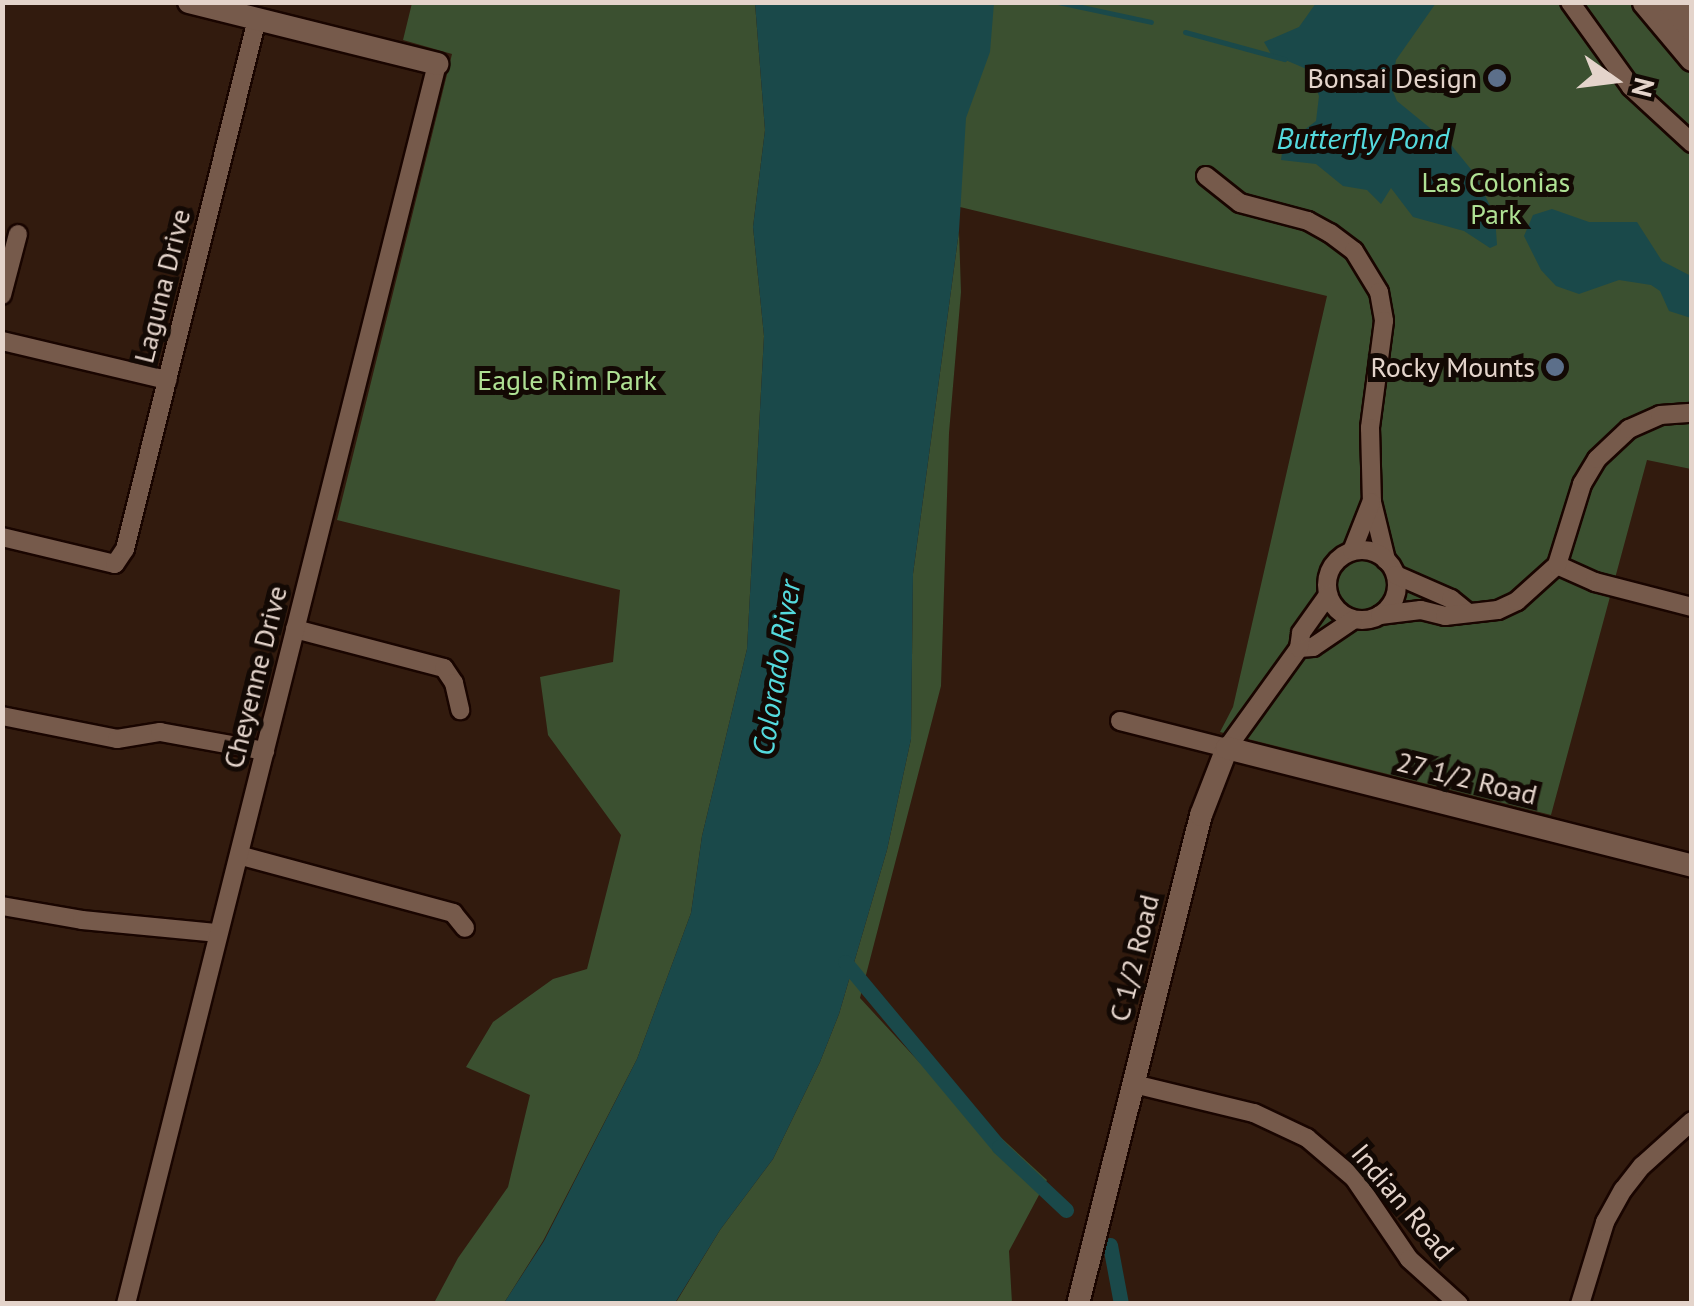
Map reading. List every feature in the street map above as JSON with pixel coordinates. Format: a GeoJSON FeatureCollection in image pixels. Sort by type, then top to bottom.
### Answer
{"type":"FeatureCollection","features":[{"type":"Feature","properties":{"kind":"main road"},"geometry":{"type":"LineString","coordinates":[[1645,2],[1692,58]]}},
{"type":"Feature","properties":{"kind":"main road"},"geometry":{"type":"LineString","coordinates":[[1670,2],[1692,28]]}},
{"type":"Feature","properties":{"kind":"street"},"geometry":{"type":"LineString","coordinates":[[189,2],[437,64]]}},
{"type":"Feature","properties":{"kind":"street"},"geometry":{"type":"LineString","coordinates":[[1570,2],[1631,87],[1692,143]]}},
{"type":"Feature","properties":{"kind":"street","name":"Laguna Drive"},"geometry":{"type":"LineString","coordinates":[[2,537],[115,564],[125,548],[257,19]]}},
{"type":"Feature","properties":{"kind":"street","name":"Cheyenne Drive"},"geometry":{"type":"LineString","coordinates":[[126,1304],[218,933],[242,856],[265,750],[437,64]]}},
{"type":"Feature","properties":{"kind":"street"},"geometry":{"type":"LineString","coordinates":[[1206,176],[1240,203],[1308,221],[1330,233],[1369,270],[1380,292],[1384,322],[1370,428],[1372,502],[1396,594],[1380,616]]}},
{"type":"Feature","properties":{"kind":"street"},"geometry":{"type":"LineString","coordinates":[[2,295],[18,234]]}},
{"type":"Feature","properties":{"kind":"street"},"geometry":{"type":"LineString","coordinates":[[2,341],[167,380]]}},
{"type":"Feature","properties":{"kind":"street"},"geometry":{"type":"LineString","coordinates":[[1372,502],[1352,551],[1331,568],[1328,596],[1337,611],[1354,620],[1498,610],[1517,602],[1557,565],[1582,484],[1596,458],[1628,428],[1660,415],[1692,413]]}},
{"type":"Feature","properties":{"kind":"street"},"geometry":{"type":"LineString","coordinates":[[1352,551],[1370,551],[1467,612]]}},
{"type":"Feature","properties":{"kind":"street"},"geometry":{"type":"LineString","coordinates":[[1557,565],[1595,582],[1692,607]]}},
{"type":"Feature","properties":{"kind":"street","name":"C 1/2 Road"},"geometry":{"type":"LineString","coordinates":[[1078,1304],[1201,815],[1227,748],[1299,648],[1301,633],[1328,596]]}},
{"type":"Feature","properties":{"kind":"street","name":"C 1/2 Road"},"geometry":{"type":"LineString","coordinates":[[1299,648],[1313,647],[1354,620]]}},
{"type":"Feature","properties":{"kind":"street"},"geometry":{"type":"LineString","coordinates":[[295,629],[444,668],[454,683],[460,710]]}},
{"type":"Feature","properties":{"kind":"street"},"geometry":{"type":"LineString","coordinates":[[2,716],[117,739],[160,732],[265,750]]}},
{"type":"Feature","properties":{"kind":"street"},"geometry":{"type":"LineString","coordinates":[[1120,722],[1227,748]]}},
{"type":"Feature","properties":{"kind":"street","name":"27 1/2 Road"},"geometry":{"type":"LineString","coordinates":[[1227,748],[1692,866]]}},
{"type":"Feature","properties":{"kind":"street"},"geometry":{"type":"LineString","coordinates":[[242,856],[453,913],[465,928]]}},
{"type":"Feature","properties":{"kind":"street"},"geometry":{"type":"LineString","coordinates":[[2,906],[82,920],[218,933]]}},
{"type":"Feature","properties":{"kind":"street","name":"Indian Road"},"geometry":{"type":"LineString","coordinates":[[1134,1084],[1254,1113],[1307,1138],[1354,1178],[1409,1259],[1459,1304]]}},
{"type":"Feature","properties":{"kind":"street"},"geometry":{"type":"LineString","coordinates":[[1580,1304],[1592,1255],[1623,1190],[1642,1166],[1692,1121]]}},
{"type":"Feature","properties":{"kind":"green space","name":"Eagle Rim Park"},"geometry":{"type":"Polygon","coordinates":[[[412,3],[755,3],[765,130],[753,227],[764,336],[747,649],[702,836],[691,913],[637,1059],[543,1241],[504,1303],[434,1303],[458,1258],[508,1187],[530,1095],[466,1067],[493,1022],[553,979],[587,969],[621,835],[548,735],[540,677],[613,662],[620,590],[337,520],[452,54],[403,40],[412,3]]]}},
{"type":"Feature","properties":{"kind":"green space","name":"Las Colonias Park"},"geometry":{"type":"Polygon","coordinates":[[[967,3],[1637,3],[1691,67],[1691,469],[1647,460],[1551,815],[1220,732],[1233,707],[1327,296],[960,207],[967,3]]]}},
{"type":"Feature","properties":{"kind":"green space"},"geometry":{"type":"Polygon","coordinates":[[[959,231],[961,292],[949,433],[941,686],[860,998],[920,1063],[1047,1180],[1009,1251],[1012,1303],[675,1304],[720,1230],[773,1159],[820,1062],[839,1014],[887,850],[911,739],[913,574],[959,231]]]}},
{"type":"Feature","properties":{"kind":"water","name":"Colorado River"},"geometry":{"type":"Polygon","coordinates":[[[755,3],[994,3],[990,52],[966,118],[959,231],[913,574],[911,739],[887,850],[839,1014],[820,1062],[773,1159],[720,1230],[675,1303],[504,1303],[544,1241],[637,1059],[691,913],[702,836],[747,649],[764,336],[753,227],[765,130],[755,3]]]}},
{"type":"Feature","properties":{"kind":"water","name":"Butterfly Pond"},"geometry":{"type":"Polygon","coordinates":[[[1316,3],[1436,3],[1396,60],[1391,87],[1397,101],[1452,146],[1474,173],[1495,216],[1497,245],[1490,248],[1464,231],[1413,217],[1391,188],[1381,204],[1367,190],[1343,186],[1316,164],[1281,160],[1283,146],[1316,121],[1319,96],[1309,70],[1271,54],[1264,42],[1299,27],[1316,3]]]}},
{"type":"Feature","properties":{"kind":"water"},"geometry":{"type":"Polygon","coordinates":[[[1552,209],[1589,222],[1637,222],[1662,261],[1691,276],[1691,318],[1669,311],[1660,291],[1651,285],[1619,280],[1579,294],[1556,286],[1541,270],[1524,236],[1533,215],[1552,209]]]}},
{"type":"Feature","properties":{"kind":"waterway"},"geometry":{"type":"LineString","coordinates":[[1058,2],[1151,22]]}},
{"type":"Feature","properties":{"kind":"waterway"},"geometry":{"type":"LineString","coordinates":[[1185,32],[1284,59]]}},
{"type":"Feature","properties":{"kind":"waterway"},"geometry":{"type":"LineString","coordinates":[[845,962],[999,1147],[1066,1210]]}},
{"type":"Feature","properties":{"kind":"waterway"},"geometry":{"type":"LineString","coordinates":[[1110,1245],[1121,1304]]}},
{"type":"Feature","properties":{"kind":"place","name":"Bonsai Design"},"geometry":{"type":"Point","coordinates":[1497,78]}},
{"type":"Feature","properties":{"kind":"place","name":"Rocky Mounts"},"geometry":{"type":"Point","coordinates":[1555,367]}}]}
